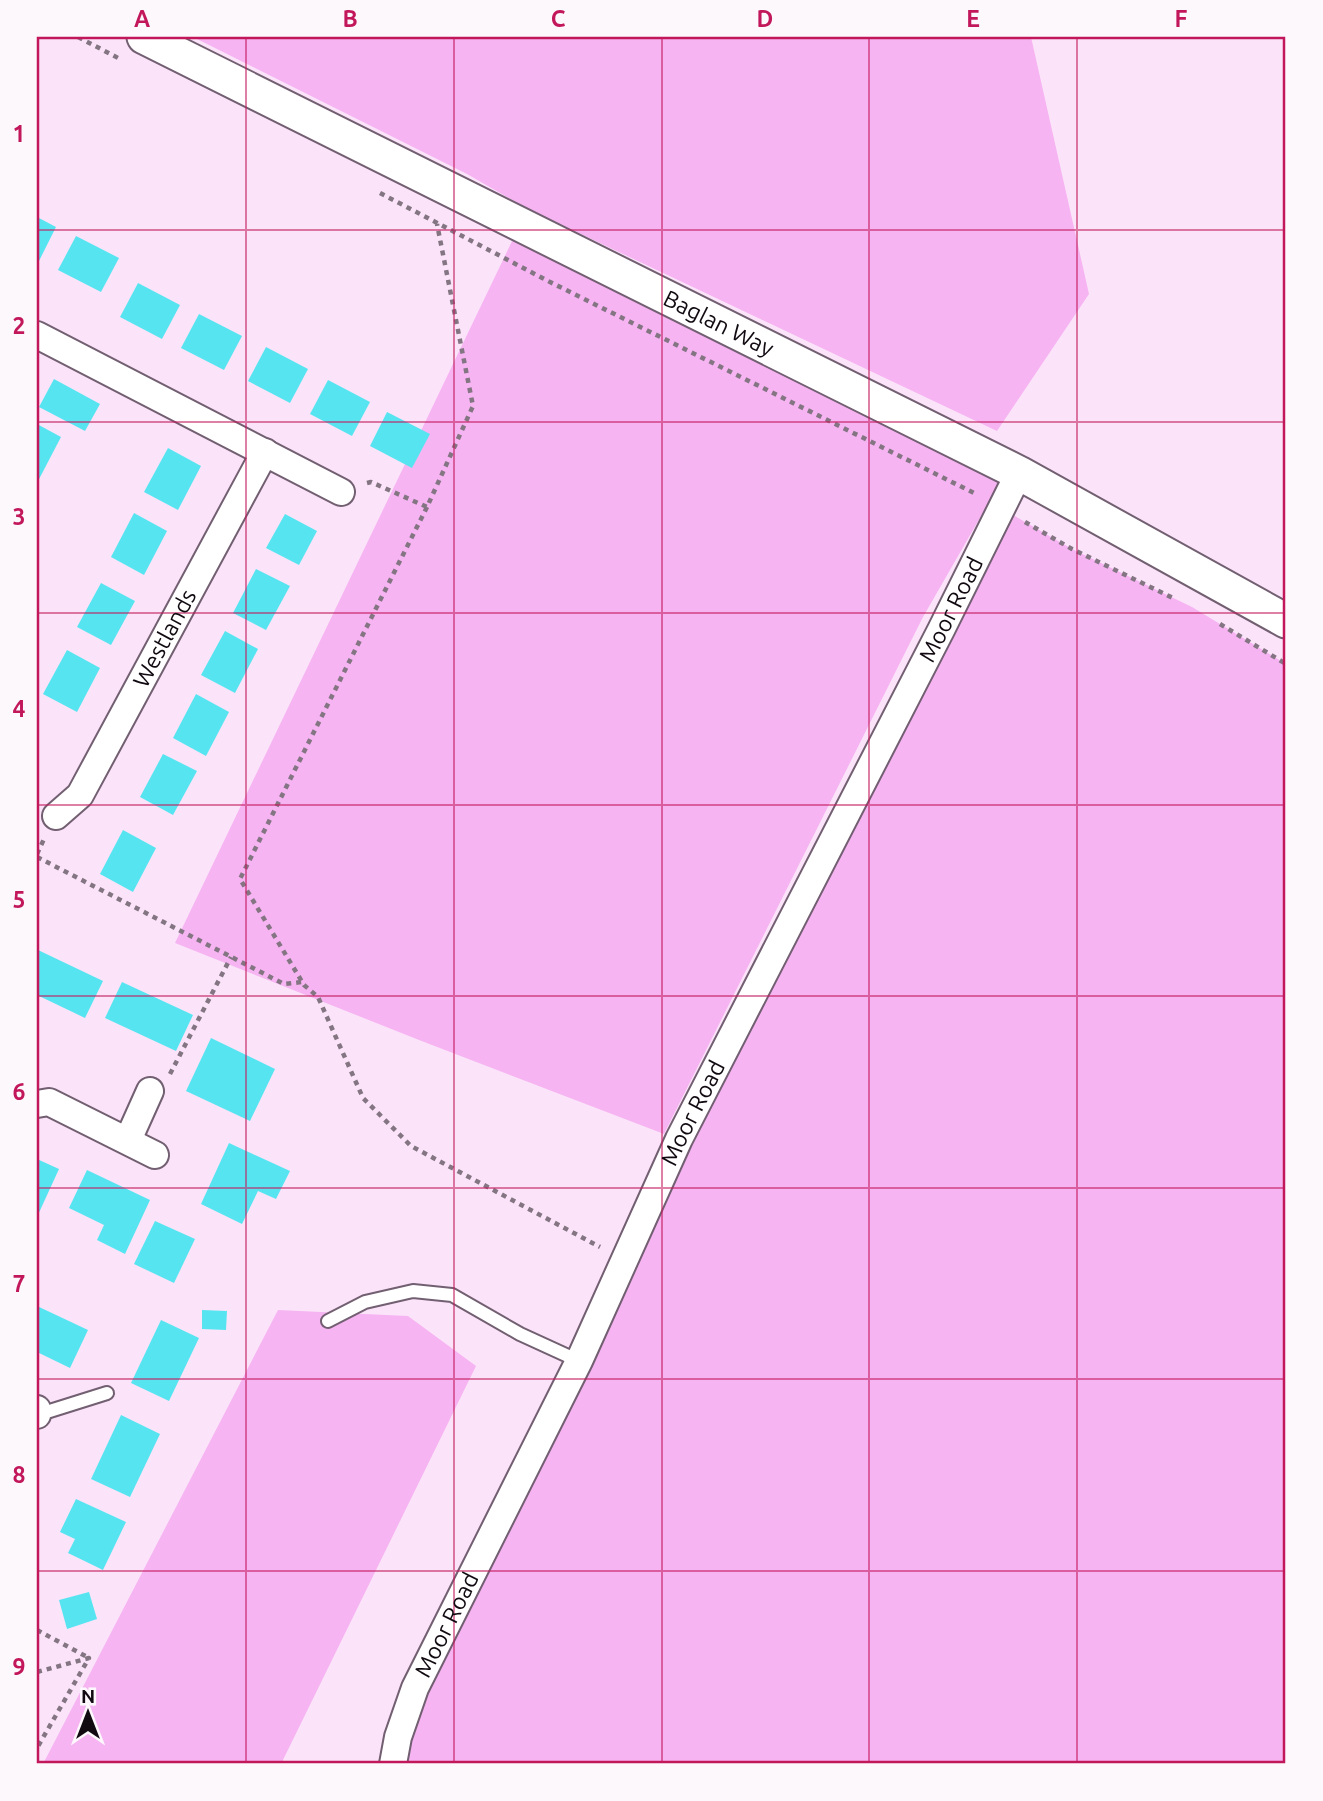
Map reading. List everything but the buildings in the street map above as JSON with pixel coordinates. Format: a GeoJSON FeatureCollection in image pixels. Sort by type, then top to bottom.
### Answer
{"type":"FeatureCollection","features":[{"type":"Feature","properties":{"kind":"street","name":"Baglan Way"},"geometry":{"type":"LineString","coordinates":[[135,50],[1019,473],[1286,621]]}},
{"type":"Feature","properties":{"kind":"street"},"geometry":{"type":"LineString","coordinates":[[37,335],[341,492]]}},
{"type":"Feature","properties":{"kind":"street","name":"Westlands"},"geometry":{"type":"LineString","coordinates":[[56,816],[80,795],[265,452]]}},
{"type":"Feature","properties":{"kind":"street","name":"Moor Road"},"geometry":{"type":"LineString","coordinates":[[393,1764],[398,1737],[415,1688],[579,1361],[679,1139],[1019,473]]}},
{"type":"Feature","properties":{"kind":"street"},"geometry":{"type":"LineString","coordinates":[[128,1140],[150,1091]]}},
{"type":"Feature","properties":{"kind":"street"},"geometry":{"type":"LineString","coordinates":[[37,1104],[49,1102],[155,1155]]}},
{"type":"Feature","properties":{"kind":"street"},"geometry":{"type":"LineString","coordinates":[[37,1409],[37,1415]]}},
{"type":"Feature","properties":{"kind":"lane"},"geometry":{"type":"LineString","coordinates":[[328,1321],[365,1302],[413,1291],[452,1295],[520,1334],[579,1361]]}},
{"type":"Feature","properties":{"kind":"lane"},"geometry":{"type":"LineString","coordinates":[[37,1415],[107,1393]]}},
{"type":"Feature","properties":{"kind":"path"},"geometry":{"type":"LineString","coordinates":[[78,37],[135,50]]}},
{"type":"Feature","properties":{"kind":"path"},"geometry":{"type":"LineString","coordinates":[[375,191],[550,282],[956,483],[1072,549],[1180,601]]}},
{"type":"Feature","properties":{"kind":"path"},"geometry":{"type":"LineString","coordinates":[[437,223],[473,406],[427,507],[240,878],[302,982],[318,997],[363,1098],[411,1146],[604,1249]]}},
{"type":"Feature","properties":{"kind":"path"},"geometry":{"type":"LineString","coordinates":[[341,492],[371,482],[427,507]]}},
{"type":"Feature","properties":{"kind":"path"},"geometry":{"type":"LineString","coordinates":[[1215,621],[1286,664]]}},
{"type":"Feature","properties":{"kind":"path"},"geometry":{"type":"LineString","coordinates":[[37,857],[284,984],[302,982]]}},
{"type":"Feature","properties":{"kind":"path"},"geometry":{"type":"LineString","coordinates":[[150,1091],[165,1086],[231,957]]}},
{"type":"Feature","properties":{"kind":"path"},"geometry":{"type":"LineString","coordinates":[[37,1630],[89,1658]]}},
{"type":"Feature","properties":{"kind":"path"},"geometry":{"type":"LineString","coordinates":[[37,1672],[89,1658]]}},
{"type":"Feature","properties":{"kind":"path"},"geometry":{"type":"LineString","coordinates":[[37,1748],[89,1658]]}},
{"type":"Feature","properties":{"kind":"shaded area"},"geometry":{"type":"Polygon","coordinates":[[[193,37],[1031,37],[1089,294],[997,431],[528,209],[467,174],[193,37]]]}},
{"type":"Feature","properties":{"kind":"shaded area"},"geometry":{"type":"Polygon","coordinates":[[[514,237],[1001,476],[996,490],[923,617],[664,1134],[175,943],[514,237]]]}},
{"type":"Feature","properties":{"kind":"shaded area"},"geometry":{"type":"Polygon","coordinates":[[[1001,508],[1072,549],[1192,607],[1286,664],[1286,1764],[393,1764],[398,1737],[1001,508]]]}},
{"type":"Feature","properties":{"kind":"shaded area"},"geometry":{"type":"Polygon","coordinates":[[[278,1310],[408,1316],[476,1366],[283,1764],[43,1764],[278,1310]]]}}]}
